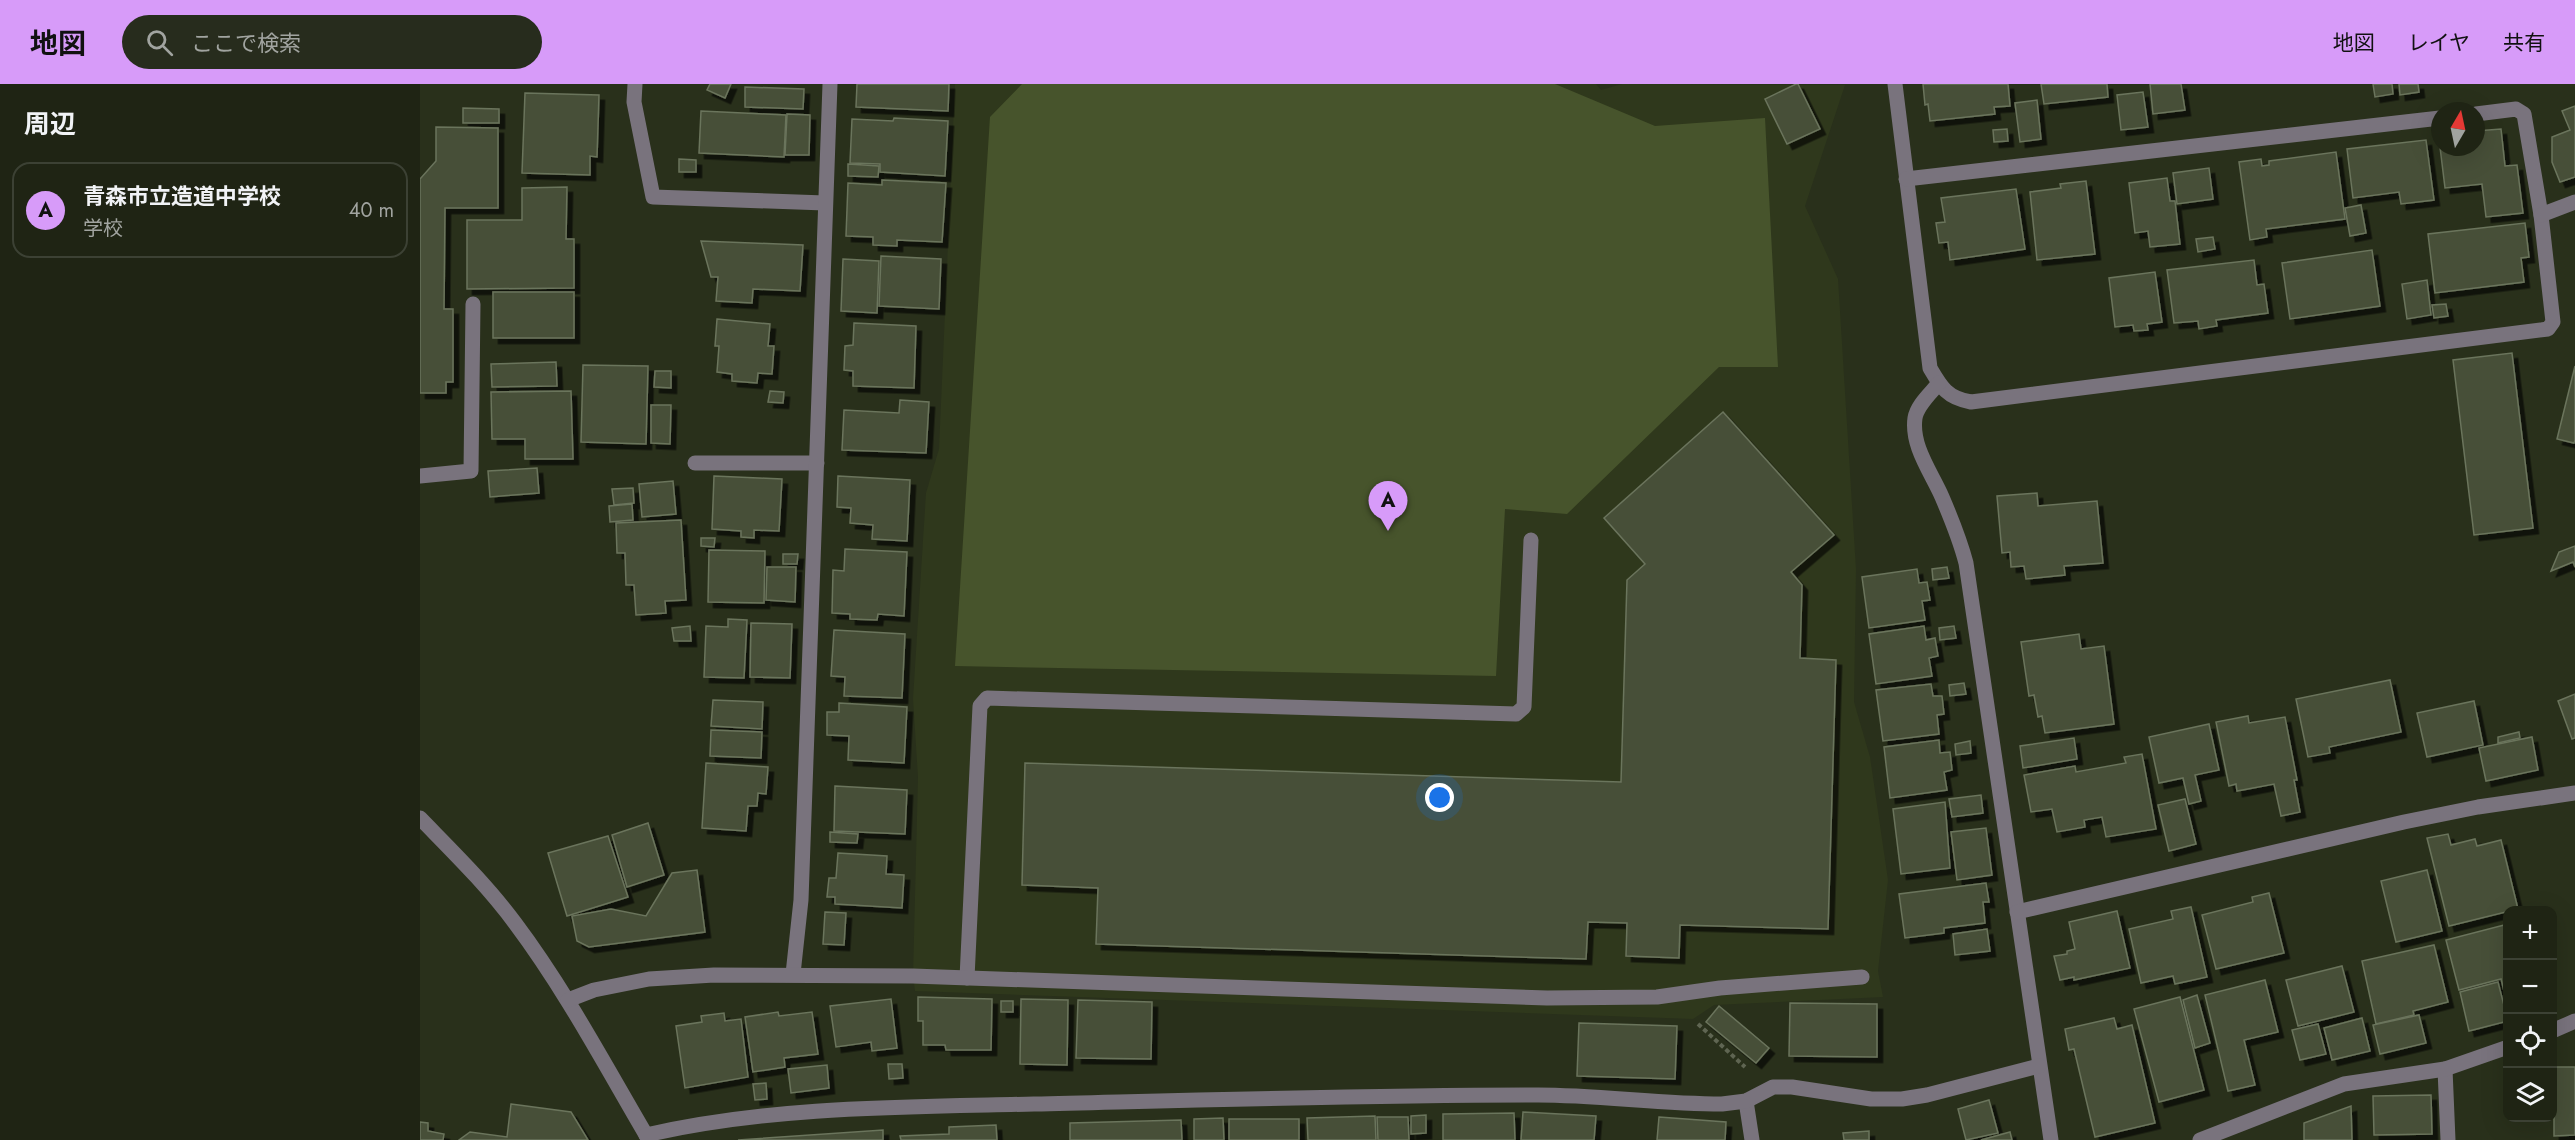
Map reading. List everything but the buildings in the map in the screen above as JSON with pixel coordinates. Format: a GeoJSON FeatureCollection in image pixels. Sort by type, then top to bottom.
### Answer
{"type":"FeatureCollection","features":[{"type":"Feature","properties":{"kind":"street"},"geometry":{"type":"LineString","coordinates":[[635,84],[634,102],[653,197],[825,203]]}},
{"type":"Feature","properties":{"kind":"street"},"geometry":{"type":"LineString","coordinates":[[793,974],[801,900],[830,84]]}},
{"type":"Feature","properties":{"kind":"street"},"geometry":{"type":"LineString","coordinates":[[1895,84],[1930,368],[1939,383],[1955,399],[1971,402],[2548,328],[2553,322],[2541,215],[2524,114],[2516,109],[2485,113]]}},
{"type":"Feature","properties":{"kind":"street"},"geometry":{"type":"LineString","coordinates":[[1906,179],[2431,119]]}},
{"type":"Feature","properties":{"kind":"street"},"geometry":{"type":"LineString","coordinates":[[2541,215],[2575,202]]}},
{"type":"Feature","properties":{"kind":"street"},"geometry":{"type":"LineString","coordinates":[[420,476],[471,471],[473,304]]}},
{"type":"Feature","properties":{"kind":"street"},"geometry":{"type":"LineString","coordinates":[[1939,383],[1915,415],[1915,430],[1920,451],[1942,496],[1966,563],[2051,1140]]}},
{"type":"Feature","properties":{"kind":"street"},"geometry":{"type":"LineString","coordinates":[[695,463],[817,463]]}},
{"type":"Feature","properties":{"kind":"street"},"geometry":{"type":"LineString","coordinates":[[967,978],[980,706],[987,698],[1516,714],[1524,707],[1531,540]]}},
{"type":"Feature","properties":{"kind":"street"},"geometry":{"type":"LineString","coordinates":[[2017,912],[2404,822],[2478,807],[2575,793]]}},
{"type":"Feature","properties":{"kind":"street"},"geometry":{"type":"LineString","coordinates":[[420,818],[476,875],[513,921],[568,1000],[648,1137],[692,1124],[748,1116],[915,1107],[1539,1095],[1591,1096],[1698,1104],[1746,1101],[1773,1087],[1792,1087],[1871,1099],[1902,1099],[1927,1095],[2039,1066]]}},
{"type":"Feature","properties":{"kind":"street"},"geometry":{"type":"LineString","coordinates":[[568,1000],[594,990],[649,979],[714,975],[913,976],[1547,998],[1657,997],[1720,988],[1862,977]]}},
{"type":"Feature","properties":{"kind":"street"},"geometry":{"type":"LineString","coordinates":[[2557,1029],[2575,1022]]}},
{"type":"Feature","properties":{"kind":"street"},"geometry":{"type":"LineString","coordinates":[[2200,1140],[2344,1084],[2445,1069],[2503,1049]]}},
{"type":"Feature","properties":{"kind":"street"},"geometry":{"type":"LineString","coordinates":[[2445,1069],[2448,1140]]}},
{"type":"Feature","properties":{"kind":"street"},"geometry":{"type":"LineString","coordinates":[[1746,1101],[1752,1140]]}},
{"type":"Feature","properties":{"kind":"path"},"geometry":{"type":"LineString","coordinates":[[1670,995],[1755,1076],[1773,1087]]}},
{"type":"Feature","properties":{"kind":"shaded area"},"geometry":{"type":"Polygon","coordinates":[[[955,84],[1596,84],[1601,90],[1622,84],[1845,85],[1805,206],[1838,279],[1856,569],[1854,702],[1870,757],[1888,880],[1878,971],[1883,997],[1714,1005],[1693,1019],[915,991],[913,976],[918,777],[913,699],[926,493],[939,449],[955,84]]]}},
{"type":"Feature","properties":{"kind":"shaded area"},"geometry":{"type":"Polygon","coordinates":[[[1022,84],[1555,84],[1655,126],[1765,118],[1778,367],[1719,367],[1567,514],[1505,509],[1496,676],[955,666],[990,117],[1022,84]]]}},
{"type":"Feature","properties":{"kind":"place","name":"青森市立造道中学校"},"geometry":{"type":"Point","coordinates":[1388,531]}}]}
